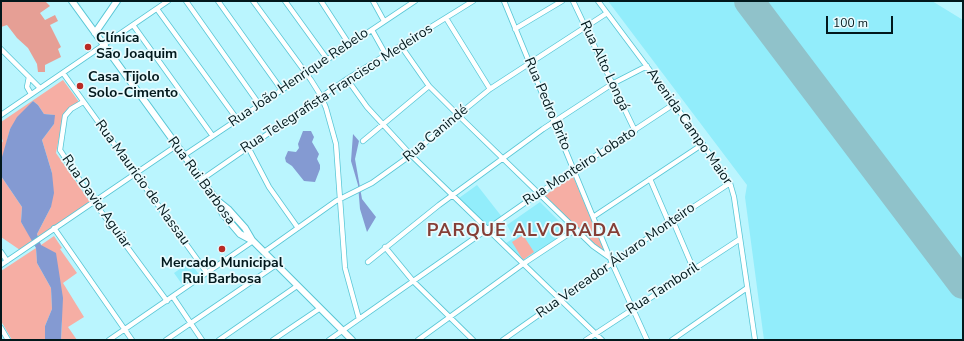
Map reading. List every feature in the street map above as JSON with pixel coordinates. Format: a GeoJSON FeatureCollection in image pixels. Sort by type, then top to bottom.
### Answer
{"type":"FeatureCollection","features":[{"type":"Feature","properties":{"kind":"street","name":"Rua Rui Barbosa"},"geometry":{"type":"LineString","coordinates":[[72,1],[183,156],[215,198],[223,214],[240,234],[253,241],[319,309],[352,340]]}},
{"type":"Feature","properties":{"kind":"street"},"geometry":{"type":"LineString","coordinates":[[95,33],[117,1]]}},
{"type":"Feature","properties":{"kind":"street"},"geometry":{"type":"LineString","coordinates":[[1,115],[168,1]]}},
{"type":"Feature","properties":{"kind":"street"},"geometry":{"type":"LineString","coordinates":[[186,1],[259,104]]}},
{"type":"Feature","properties":{"kind":"street"},"geometry":{"type":"LineString","coordinates":[[218,1],[281,89]]}},
{"type":"Feature","properties":{"kind":"street"},"geometry":{"type":"LineString","coordinates":[[253,1],[306,73],[321,96],[330,119],[336,144],[345,268],[359,319]]}},
{"type":"Feature","properties":{"kind":"street"},"geometry":{"type":"LineString","coordinates":[[285,1],[327,59]]}},
{"type":"Feature","properties":{"kind":"street"},"geometry":{"type":"LineString","coordinates":[[321,1],[349,44]]}},
{"type":"Feature","properties":{"kind":"street"},"geometry":{"type":"LineString","coordinates":[[373,1],[384,22]]}},
{"type":"Feature","properties":{"kind":"street","name":"Rua João Henrique Rebelo"},"geometry":{"type":"LineString","coordinates":[[183,156],[281,89],[384,22],[408,3],[415,1]]}},
{"type":"Feature","properties":{"kind":"street","name":"Rua Telegrafista Francisco Medeiros"},"geometry":{"type":"LineString","coordinates":[[202,180],[321,96],[473,1]]}},
{"type":"Feature","properties":{"kind":"street","name":"Rua Pedro Brito"},"geometry":{"type":"LineString","coordinates":[[504,1],[611,261],[647,340]]}},
{"type":"Feature","properties":{"kind":"street"},"geometry":{"type":"LineString","coordinates":[[516,29],[562,1]]}},
{"type":"Feature","properties":{"kind":"street","name":"Rua Alto Longá"},"geometry":{"type":"LineString","coordinates":[[573,1],[635,131]]}},
{"type":"Feature","properties":{"kind":"street","name":"Avenida Campo Maior"},"geometry":{"type":"LineString","coordinates":[[598,1],[704,144],[730,183],[734,197],[755,340]]}},
{"type":"Feature","properties":{"kind":"street"},"geometry":{"type":"LineString","coordinates":[[157,8],[237,119]]}},
{"type":"Feature","properties":{"kind":"street","name":"Rua Canindé"},"geometry":{"type":"LineString","coordinates":[[264,252],[341,198],[358,191],[411,156],[490,89],[607,13]]}},
{"type":"Feature","properties":{"kind":"street"},"geometry":{"type":"LineString","coordinates":[[446,18],[490,89]]}},
{"type":"Feature","properties":{"kind":"street"},"geometry":{"type":"LineString","coordinates":[[133,25],[212,135]]}},
{"type":"Feature","properties":{"kind":"street"},"geometry":{"type":"LineString","coordinates":[[372,30],[386,54]]}},
{"type":"Feature","properties":{"kind":"street"},"geometry":{"type":"LineString","coordinates":[[401,46],[429,86],[611,261]]}},
{"type":"Feature","properties":{"kind":"street"},"geometry":{"type":"LineString","coordinates":[[1,49],[40,88]]}},
{"type":"Feature","properties":{"kind":"street"},"geometry":{"type":"LineString","coordinates":[[368,262],[452,195],[553,122],[612,84],[647,66]]}},
{"type":"Feature","properties":{"kind":"street","name":"Rua Mauricio de Nassau"},"geometry":{"type":"LineString","coordinates":[[63,73],[207,273]]}},
{"type":"Feature","properties":{"kind":"street"},"geometry":{"type":"LineString","coordinates":[[29,77],[27,87],[31,94]]}},
{"type":"Feature","properties":{"kind":"street"},"geometry":{"type":"LineString","coordinates":[[347,79],[367,107],[411,156],[602,340]]}},
{"type":"Feature","properties":{"kind":"street"},"geometry":{"type":"LineString","coordinates":[[362,141],[429,86]]}},
{"type":"Feature","properties":{"kind":"street","name":"Rua David Aguiar"},"geometry":{"type":"LineString","coordinates":[[83,102],[71,109],[65,116],[59,146],[66,162],[167,301]]}},
{"type":"Feature","properties":{"kind":"street","name":"Rua Monteiro Lobato"},"geometry":{"type":"LineString","coordinates":[[329,340],[539,193],[674,104]]}},
{"type":"Feature","properties":{"kind":"street"},"geometry":{"type":"LineString","coordinates":[[593,217],[704,144]]}},
{"type":"Feature","properties":{"kind":"street"},"geometry":{"type":"LineString","coordinates":[[1,265],[176,146]]}},
{"type":"Feature","properties":{"kind":"street"},"geometry":{"type":"LineString","coordinates":[[248,147],[269,187],[298,228]]}},
{"type":"Feature","properties":{"kind":"street"},"geometry":{"type":"LineString","coordinates":[[650,179],[693,268]]}},
{"type":"Feature","properties":{"kind":"street","name":"Rua Vereador Álvaro Monteiro"},"geometry":{"type":"LineString","coordinates":[[503,340],[561,300],[611,261],[730,183]]}},
{"type":"Feature","properties":{"kind":"street"},"geometry":{"type":"LineString","coordinates":[[54,228],[132,340]]}},
{"type":"Feature","properties":{"kind":"street"},"geometry":{"type":"LineString","coordinates":[[418,340],[523,264],[576,229]]}},
{"type":"Feature","properties":{"kind":"street","name":"Rua Tamboril"},"geometry":{"type":"LineString","coordinates":[[586,340],[693,268],[740,239]]}},
{"type":"Feature","properties":{"kind":"street"},"geometry":{"type":"LineString","coordinates":[[109,340],[253,241]]}},
{"type":"Feature","properties":{"kind":"street"},"geometry":{"type":"LineString","coordinates":[[385,248],[413,281],[473,340]]}},
{"type":"Feature","properties":{"kind":"street"},"geometry":{"type":"LineString","coordinates":[[1,252],[7,261]]}},
{"type":"Feature","properties":{"kind":"street"},"geometry":{"type":"LineString","coordinates":[[166,340],[276,265]]}},
{"type":"Feature","properties":{"kind":"street"},"geometry":{"type":"LineString","coordinates":[[219,340],[297,286]]}},
{"type":"Feature","properties":{"kind":"street"},"geometry":{"type":"LineString","coordinates":[[672,340],[747,288]]}},
{"type":"Feature","properties":{"kind":"street"},"geometry":{"type":"LineString","coordinates":[[173,297],[202,340]]}},
{"type":"Feature","properties":{"kind":"street"},"geometry":{"type":"LineString","coordinates":[[273,340],[319,309]]}},
{"type":"Feature","properties":{"kind":"street"},"geometry":{"type":"LineString","coordinates":[[1,328],[7,340]]}},
{"type":"Feature","properties":{"kind":"shaded area"},"geometry":{"type":"Polygon","coordinates":[[[1,1],[45,1],[50,6],[40,13],[45,20],[55,15],[58,21],[50,25],[61,47],[58,49],[61,57],[45,65],[45,72],[38,72],[37,64],[28,48],[17,38],[7,25],[1,27],[1,1]]]}},
{"type":"Feature","properties":{"kind":"shaded area"},"geometry":{"type":"Polygon","coordinates":[[[608,1],[932,1],[963,20],[963,340],[764,340],[745,197],[747,185],[608,1]]]}},
{"type":"Feature","properties":{"kind":"shaded area"},"geometry":{"type":"Polygon","coordinates":[[[63,80],[79,102],[64,113],[56,153],[90,202],[38,237],[37,234],[51,207],[52,173],[42,140],[54,124],[54,115],[44,114],[38,105],[33,101],[10,129],[1,164],[1,144],[3,141],[1,137],[1,122],[63,80]]]}},
{"type":"Feature","properties":{"kind":"shaded area"},"geometry":{"type":"Polygon","coordinates":[[[33,101],[38,105],[44,114],[55,115],[54,124],[42,140],[52,173],[54,193],[51,207],[37,234],[41,245],[56,253],[63,298],[61,340],[45,340],[45,326],[52,309],[51,288],[37,263],[36,248],[21,222],[22,207],[1,176],[2,157],[10,129],[17,117],[33,101]]]}},
{"type":"Feature","properties":{"kind":"shaded area"},"geometry":{"type":"Polygon","coordinates":[[[303,131],[311,131],[314,137],[312,142],[319,154],[317,159],[320,169],[315,182],[304,181],[292,166],[286,162],[285,158],[288,151],[296,152],[299,148],[298,144],[303,131]]]}},
{"type":"Feature","properties":{"kind":"shaded area"},"geometry":{"type":"Polygon","coordinates":[[[353,134],[359,141],[355,159],[362,199],[376,217],[367,232],[360,209],[358,185],[351,161],[353,134]]]}},
{"type":"Feature","properties":{"kind":"shaded area"},"geometry":{"type":"Polygon","coordinates":[[[1,176],[22,207],[21,222],[33,241],[20,250],[1,237],[1,176]]]}},
{"type":"Feature","properties":{"kind":"shaded area"},"geometry":{"type":"Polygon","coordinates":[[[573,176],[606,255],[544,196],[573,176]]]}},
{"type":"Feature","properties":{"kind":"shaded area"},"geometry":{"type":"Polygon","coordinates":[[[477,185],[502,217],[488,226],[459,198],[477,185]]]}},
{"type":"Feature","properties":{"kind":"shaded area"},"geometry":{"type":"Polygon","coordinates":[[[540,202],[569,231],[524,262],[506,243],[514,238],[507,225],[540,202]]]}},
{"type":"Feature","properties":{"kind":"shaded area"},"geometry":{"type":"Polygon","coordinates":[[[523,235],[534,252],[523,260],[512,242],[523,235]]]}},
{"type":"Feature","properties":{"kind":"shaded area"},"geometry":{"type":"Polygon","coordinates":[[[54,236],[62,248],[60,249],[77,273],[63,283],[84,317],[68,327],[77,340],[61,340],[62,322],[41,245],[54,236]]]}},
{"type":"Feature","properties":{"kind":"shaded area"},"geometry":{"type":"Polygon","coordinates":[[[36,248],[37,263],[51,288],[52,309],[45,326],[45,340],[12,340],[1,321],[1,271],[36,248]]]}},
{"type":"Feature","properties":{"kind":"shaded area"},"geometry":{"type":"Polygon","coordinates":[[[190,262],[200,276],[184,287],[174,273],[190,262]]]}},
{"type":"Feature","properties":{"kind":"runway"},"geometry":{"type":"LineString","coordinates":[[749,1],[963,284]]}},
{"type":"Feature","properties":{"kind":"place","name":"Clínica São Joaquim"},"geometry":{"type":"Point","coordinates":[88,47]}},
{"type":"Feature","properties":{"kind":"place","name":"Casa Tijolo Solo-Cimento"},"geometry":{"type":"Point","coordinates":[80,86]}},
{"type":"Feature","properties":{"kind":"place","name":"Mercado Municipal Rui Barbosa"},"geometry":{"type":"Point","coordinates":[222,249]}},
{"type":"Feature","properties":{"kind":"district","name":"PARQUE ALVORADA"},"geometry":{"type":"Point","coordinates":[524,232]}}]}
